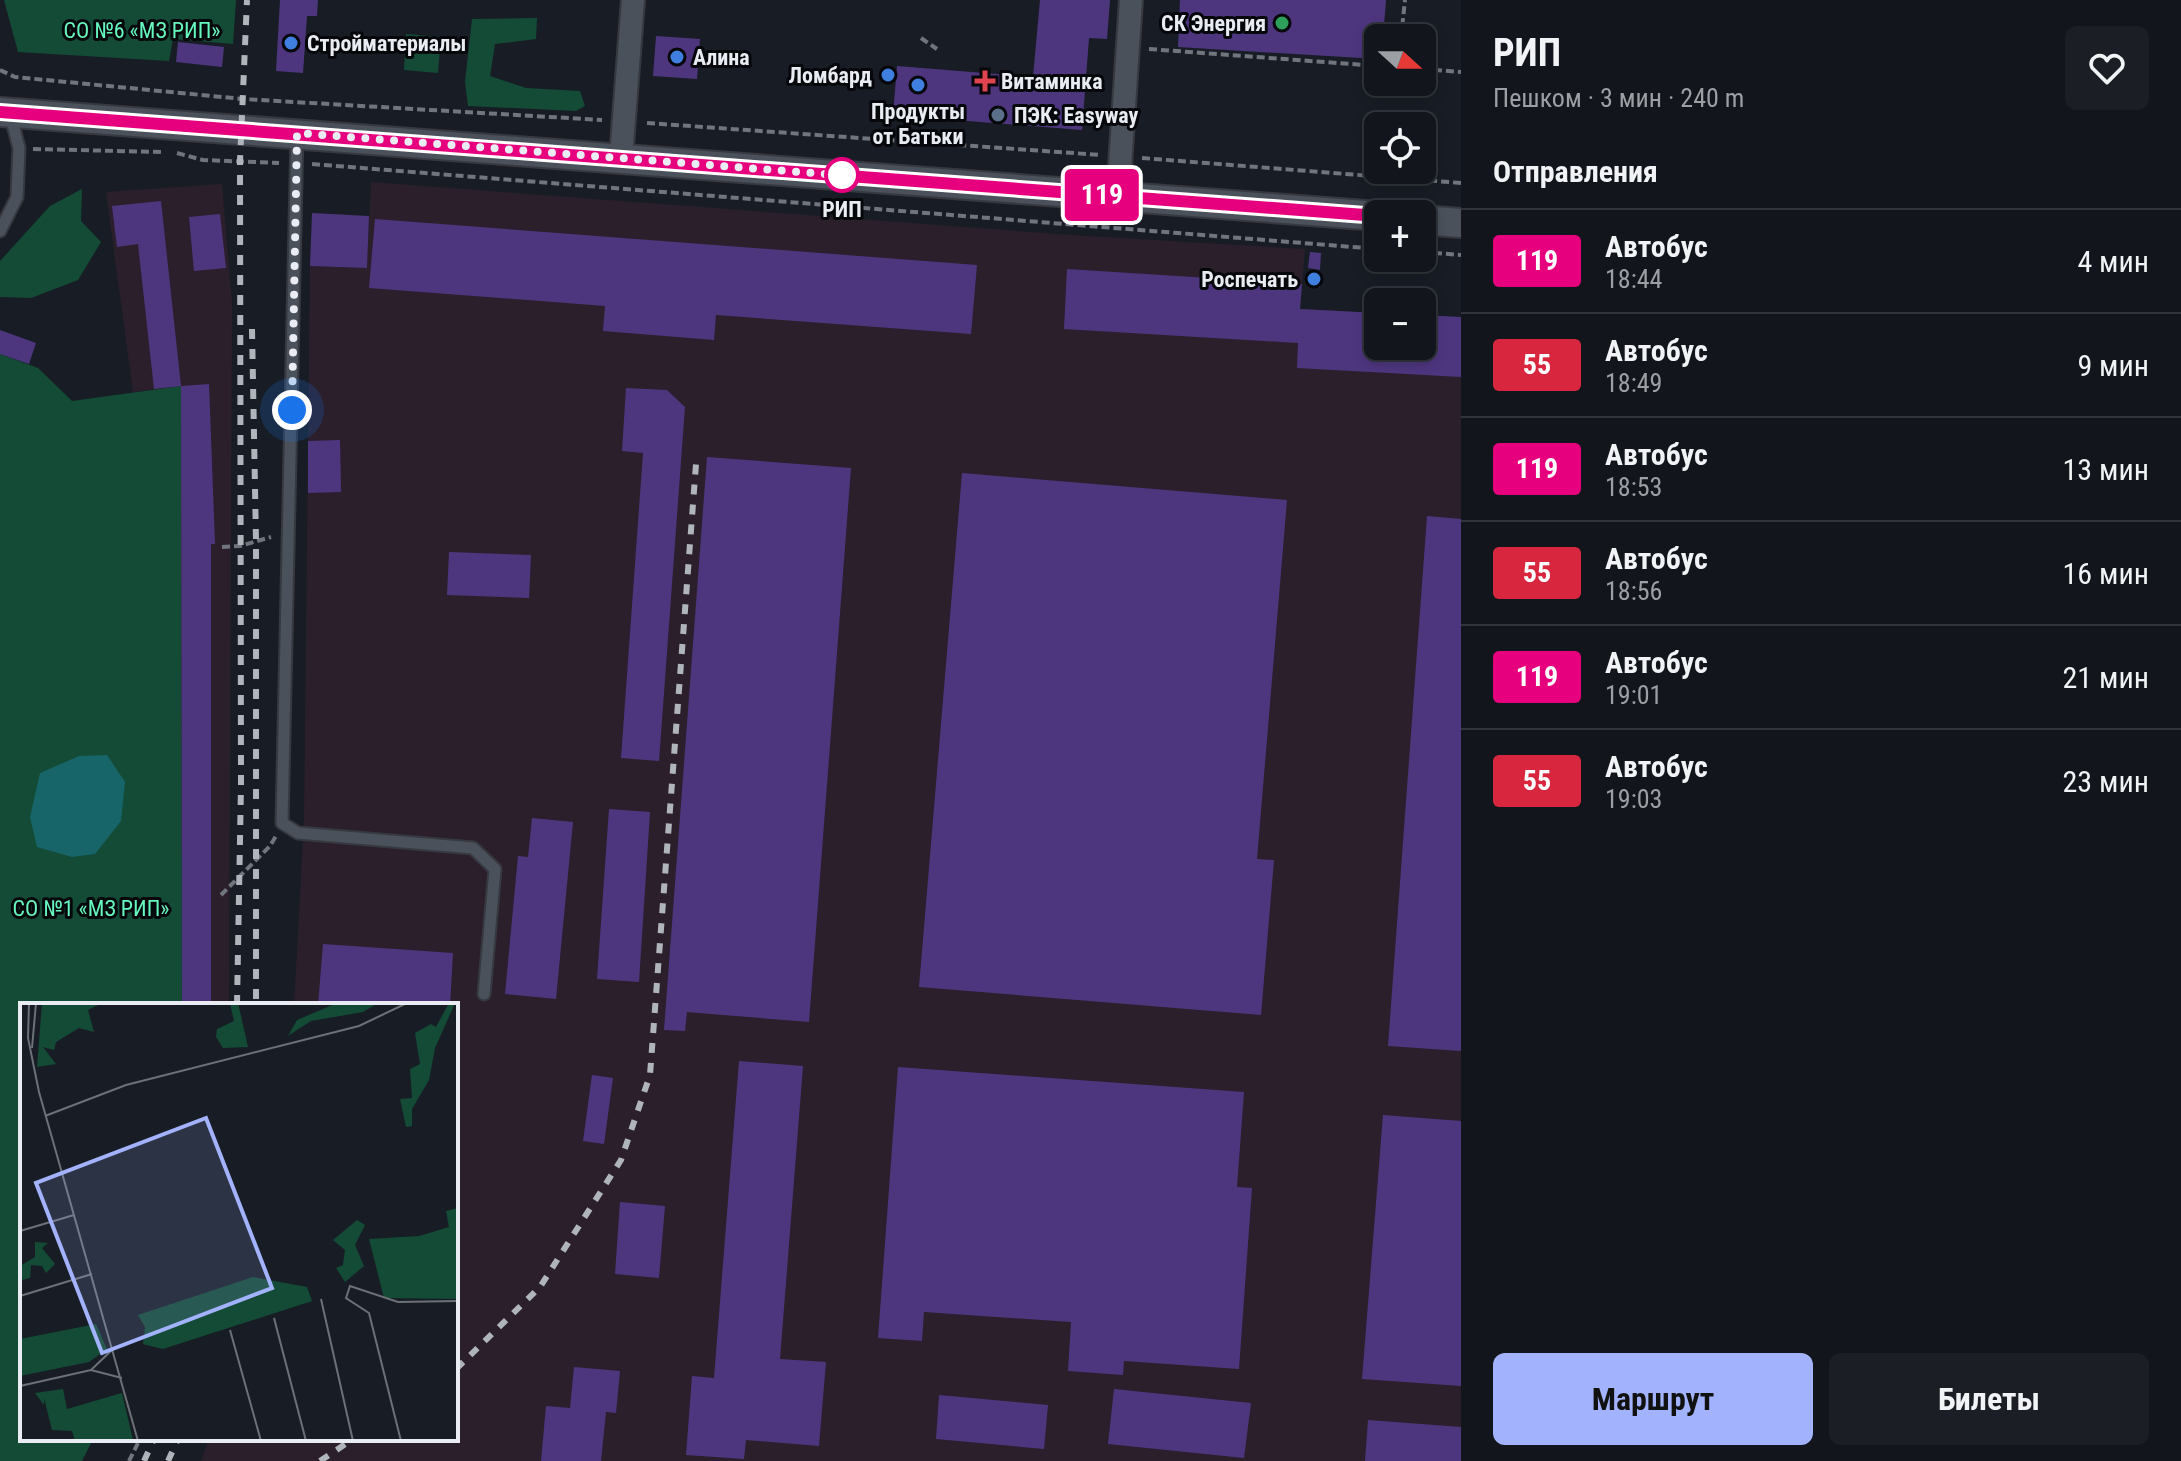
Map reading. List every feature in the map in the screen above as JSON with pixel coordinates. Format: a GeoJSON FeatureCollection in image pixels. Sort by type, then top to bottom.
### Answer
{"type":"FeatureCollection","features":[{"type":"Feature","properties":{"kind":"street"},"geometry":{"type":"LineString","coordinates":[[621,158],[633,0]]}},
{"type":"Feature","properties":{"kind":"street"},"geometry":{"type":"LineString","coordinates":[[1118,196],[1131,0]]}},
{"type":"Feature","properties":{"kind":"street"},"geometry":{"type":"LineString","coordinates":[[3,107],[297,133],[1364,215]]}},
{"type":"Feature","properties":{"kind":"street"},"geometry":{"type":"LineString","coordinates":[[1436,221],[1461,223]]}},
{"type":"Feature","properties":{"kind":"lane"},"geometry":{"type":"LineString","coordinates":[[0,231],[17,197],[19,148],[3,107]]}},
{"type":"Feature","properties":{"kind":"lane"},"geometry":{"type":"LineString","coordinates":[[297,133],[282,823],[298,833],[473,848],[495,869],[484,994]]}},
{"type":"Feature","properties":{"kind":"path"},"geometry":{"type":"LineString","coordinates":[[1402,24],[1405,0]]}},
{"type":"Feature","properties":{"kind":"path"},"geometry":{"type":"LineString","coordinates":[[921,38],[937,49]]}},
{"type":"Feature","properties":{"kind":"path"},"geometry":{"type":"LineString","coordinates":[[1127,47],[1364,65]]}},
{"type":"Feature","properties":{"kind":"path"},"geometry":{"type":"LineString","coordinates":[[0,70],[15,77],[243,99],[624,121],[1461,183]]}},
{"type":"Feature","properties":{"kind":"path"},"geometry":{"type":"LineString","coordinates":[[1436,70],[1461,72]]}},
{"type":"Feature","properties":{"kind":"path"},"geometry":{"type":"LineString","coordinates":[[19,148],[175,152],[203,160],[298,163],[1364,248]]}},
{"type":"Feature","properties":{"kind":"path"},"geometry":{"type":"LineString","coordinates":[[1436,253],[1461,255]]}},
{"type":"Feature","properties":{"kind":"path"},"geometry":{"type":"LineString","coordinates":[[222,547],[240,546],[289,533]]}},
{"type":"Feature","properties":{"kind":"path"},"geometry":{"type":"LineString","coordinates":[[221,895],[270,846],[282,823]]}},
{"type":"Feature","properties":{"kind":"path"},"geometry":{"type":"LineString","coordinates":[[129,1461],[139,1441]]}},
{"type":"Feature","properties":{"kind":"shaded area"},"geometry":{"type":"Polygon","coordinates":[[[371,182],[1070,235],[1305,249],[1300,309],[1364,312],[1364,360],[1436,360],[1436,336],[1461,317],[1461,1461],[201,1461],[208,1441],[458,1441],[458,1003],[294,1003],[304,822],[310,266],[367,268],[371,182]]]}},
{"type":"Feature","properties":{"kind":"shaded area"},"geometry":{"type":"Polygon","coordinates":[[[222,184],[232,303],[229,1003],[182,1003],[181,386],[133,392],[106,192],[222,184]]]}},
{"type":"Feature","properties":{"kind":"green space","name":"СО №6 «МЗ РИП»"},"geometry":{"type":"Polygon","coordinates":[[[4,0],[236,0],[233,44],[173,39],[169,61],[18,52],[4,0]]]}},
{"type":"Feature","properties":{"kind":"green space"},"geometry":{"type":"Polygon","coordinates":[[[537,18],[536,39],[495,44],[490,76],[526,88],[580,91],[585,106],[576,111],[468,106],[465,82],[472,19],[537,18]]]}},
{"type":"Feature","properties":{"kind":"green space"},"geometry":{"type":"Polygon","coordinates":[[[406,34],[441,37],[438,73],[404,70],[406,34]]]}},
{"type":"Feature","properties":{"kind":"green space"},"geometry":{"type":"Polygon","coordinates":[[[82,189],[81,221],[101,242],[78,280],[31,298],[0,297],[0,261],[50,206],[82,189]]]}},
{"type":"Feature","properties":{"kind":"green space","name":"СО №1 «МЗ РИП»"},"geometry":{"type":"Polygon","coordinates":[[[0,354],[38,368],[72,401],[181,386],[182,1003],[20,1003],[20,1441],[92,1441],[82,1461],[0,1461],[0,354]]]}},
{"type":"Feature","properties":{"kind":"water"},"geometry":{"type":"Polygon","coordinates":[[[107,755],[125,782],[121,821],[95,854],[72,857],[37,847],[30,817],[40,773],[79,756],[107,755]]]}},
{"type":"Feature","properties":{"kind":"building","name":"Стройматериалы"},"geometry":{"type":"Polygon","coordinates":[[[280,0],[318,0],[317,16],[307,16],[303,73],[276,71],[280,0]]]}},
{"type":"Feature","properties":{"kind":"building"},"geometry":{"type":"Polygon","coordinates":[[[1040,0],[1110,0],[1107,39],[1089,38],[1082,130],[893,115],[897,66],[1033,77],[1040,0]]]}},
{"type":"Feature","properties":{"kind":"building","name":"СК Энергия"},"geometry":{"type":"Polygon","coordinates":[[[1180,0],[1386,0],[1384,24],[1364,24],[1364,58],[1178,47],[1180,0]]]}},
{"type":"Feature","properties":{"kind":"building","name":"Алина"},"geometry":{"type":"Polygon","coordinates":[[[656,36],[700,39],[697,79],[653,76],[656,36]]]}},
{"type":"Feature","properties":{"kind":"building"},"geometry":{"type":"Polygon","coordinates":[[[178,42],[224,47],[222,67],[176,62],[178,42]]]}},
{"type":"Feature","properties":{"kind":"building"},"geometry":{"type":"Polygon","coordinates":[[[161,201],[181,386],[154,389],[138,244],[117,247],[112,206],[161,201]]]}},
{"type":"Feature","properties":{"kind":"building"},"geometry":{"type":"Polygon","coordinates":[[[312,213],[369,216],[367,268],[310,266],[312,213]]]}},
{"type":"Feature","properties":{"kind":"building"},"geometry":{"type":"Polygon","coordinates":[[[220,214],[226,268],[194,271],[189,217],[220,214]]]}},
{"type":"Feature","properties":{"kind":"building"},"geometry":{"type":"Polygon","coordinates":[[[375,219],[977,265],[971,334],[716,315],[714,340],[603,331],[605,306],[369,288],[375,219]]]}},
{"type":"Feature","properties":{"kind":"building"},"geometry":{"type":"Polygon","coordinates":[[[1310,252],[1321,253],[1320,270],[1308,268],[1310,252]]]}},
{"type":"Feature","properties":{"kind":"building"},"geometry":{"type":"Polygon","coordinates":[[[1067,269],[1302,284],[1300,309],[1364,312],[1364,360],[1436,360],[1436,316],[1461,317],[1461,377],[1297,368],[1298,343],[1064,329],[1067,269]]]}},
{"type":"Feature","properties":{"kind":"building","name":"Роспечать"},"geometry":{"type":"Polygon","coordinates":[[[1308,272],[1321,273],[1320,287],[1307,286],[1308,272]]]}},
{"type":"Feature","properties":{"kind":"building"},"geometry":{"type":"Polygon","coordinates":[[[0,330],[36,343],[29,364],[0,354],[0,330]]]}},
{"type":"Feature","properties":{"kind":"building"},"geometry":{"type":"Polygon","coordinates":[[[209,384],[215,544],[211,544],[211,1003],[182,1003],[181,386],[209,384]]]}},
{"type":"Feature","properties":{"kind":"building"},"geometry":{"type":"Polygon","coordinates":[[[626,388],[667,390],[685,407],[659,761],[621,758],[643,453],[622,451],[626,388]]]}},
{"type":"Feature","properties":{"kind":"building"},"geometry":{"type":"Polygon","coordinates":[[[340,440],[341,492],[308,493],[308,441],[340,440]]]}},
{"type":"Feature","properties":{"kind":"building"},"geometry":{"type":"Polygon","coordinates":[[[707,457],[851,468],[809,1022],[687,1012],[685,1031],[664,1030],[707,457]]]}},
{"type":"Feature","properties":{"kind":"building"},"geometry":{"type":"Polygon","coordinates":[[[962,473],[1287,500],[1257,859],[1274,860],[1261,1015],[919,987],[962,473]]]}},
{"type":"Feature","properties":{"kind":"building"},"geometry":{"type":"Polygon","coordinates":[[[1427,516],[1461,519],[1461,1051],[1388,1046],[1427,516]]]}},
{"type":"Feature","properties":{"kind":"building"},"geometry":{"type":"Polygon","coordinates":[[[449,552],[531,555],[529,598],[447,595],[449,552]]]}},
{"type":"Feature","properties":{"kind":"building"},"geometry":{"type":"Polygon","coordinates":[[[609,809],[650,812],[639,982],[597,979],[609,809]]]}},
{"type":"Feature","properties":{"kind":"building"},"geometry":{"type":"Polygon","coordinates":[[[532,818],[573,822],[556,999],[505,994],[518,856],[528,857],[532,818]]]}},
{"type":"Feature","properties":{"kind":"building"},"geometry":{"type":"Polygon","coordinates":[[[323,944],[453,953],[450,1003],[318,1003],[323,944]]]}},
{"type":"Feature","properties":{"kind":"building"},"geometry":{"type":"Polygon","coordinates":[[[739,1061],[803,1066],[780,1359],[826,1362],[819,1446],[746,1440],[744,1459],[686,1455],[692,1376],[714,1378],[739,1061]]]}},
{"type":"Feature","properties":{"kind":"building"},"geometry":{"type":"Polygon","coordinates":[[[898,1067],[1244,1092],[1237,1187],[1252,1188],[1239,1369],[1124,1361],[1123,1375],[1068,1371],[1071,1322],[924,1312],[922,1341],[878,1338],[898,1067]]]}},
{"type":"Feature","properties":{"kind":"building"},"geometry":{"type":"Polygon","coordinates":[[[592,1075],[613,1078],[604,1144],[583,1141],[592,1075]]]}},
{"type":"Feature","properties":{"kind":"building"},"geometry":{"type":"Polygon","coordinates":[[[1383,1115],[1461,1121],[1461,1386],[1362,1379],[1383,1115]]]}},
{"type":"Feature","properties":{"kind":"building"},"geometry":{"type":"Polygon","coordinates":[[[620,1202],[665,1206],[659,1278],[615,1274],[620,1202]]]}},
{"type":"Feature","properties":{"kind":"building"},"geometry":{"type":"Polygon","coordinates":[[[574,1367],[620,1371],[616,1413],[606,1412],[601,1461],[541,1461],[546,1406],[570,1408],[574,1367]]]}},
{"type":"Feature","properties":{"kind":"building"},"geometry":{"type":"Polygon","coordinates":[[[1114,1389],[1251,1403],[1244,1458],[1108,1444],[1114,1389]]]}},
{"type":"Feature","properties":{"kind":"building"},"geometry":{"type":"Polygon","coordinates":[[[939,1395],[1048,1405],[1044,1449],[936,1439],[939,1395]]]}},
{"type":"Feature","properties":{"kind":"building"},"geometry":{"type":"Polygon","coordinates":[[[1368,1420],[1461,1427],[1461,1461],[1365,1461],[1368,1420]]]}},
{"type":"Feature","properties":{"kind":"railway"},"geometry":{"type":"LineString","coordinates":[[237,1003],[241,785],[240,161],[247,0]]}},
{"type":"Feature","properties":{"kind":"railway"},"geometry":{"type":"LineString","coordinates":[[252,329],[256,541],[256,1003]]}},
{"type":"Feature","properties":{"kind":"railway"},"geometry":{"type":"LineString","coordinates":[[458,1367],[540,1287],[621,1160],[650,1075],[696,464]]}},
{"type":"Feature","properties":{"kind":"railway"},"geometry":{"type":"LineString","coordinates":[[144,1461],[153,1441]]}},
{"type":"Feature","properties":{"kind":"railway"},"geometry":{"type":"LineString","coordinates":[[168,1461],[177,1441]]}},
{"type":"Feature","properties":{"kind":"railway"},"geometry":{"type":"LineString","coordinates":[[320,1461],[350,1441]]}},
{"type":"Feature","properties":{"kind":"bus line","name":"119"},"geometry":{"type":"LineString","coordinates":[[0,112],[1364,215]]}},
{"type":"Feature","properties":{"kind":"place","name":"СК Энергия"},"geometry":{"type":"Point","coordinates":[1282,23]}},
{"type":"Feature","properties":{"kind":"place","name":"Стройматериалы"},"geometry":{"type":"Point","coordinates":[291,43]}},
{"type":"Feature","properties":{"kind":"place","name":"Алина"},"geometry":{"type":"Point","coordinates":[677,57]}},
{"type":"Feature","properties":{"kind":"place","name":"Ломбард"},"geometry":{"type":"Point","coordinates":[888,75]}},
{"type":"Feature","properties":{"kind":"place","name":"Витаминка"},"geometry":{"type":"Point","coordinates":[985,81]}},
{"type":"Feature","properties":{"kind":"place","name":"Продукты от Батьки"},"geometry":{"type":"Point","coordinates":[918,85]}},
{"type":"Feature","properties":{"kind":"place","name":"ПЭК: Easyway"},"geometry":{"type":"Point","coordinates":[998,115]}},
{"type":"Feature","properties":{"kind":"place","name":"РИП"},"geometry":{"type":"Point","coordinates":[842,175]}},
{"type":"Feature","properties":{"kind":"place","name":"Роспечать"},"geometry":{"type":"Point","coordinates":[1314,279]}},
{"type":"Feature","properties":{"kind":"route"},"geometry":{"type":"LineString","coordinates":[[292,410],[297,133],[851,176],[842,175]]}}]}
